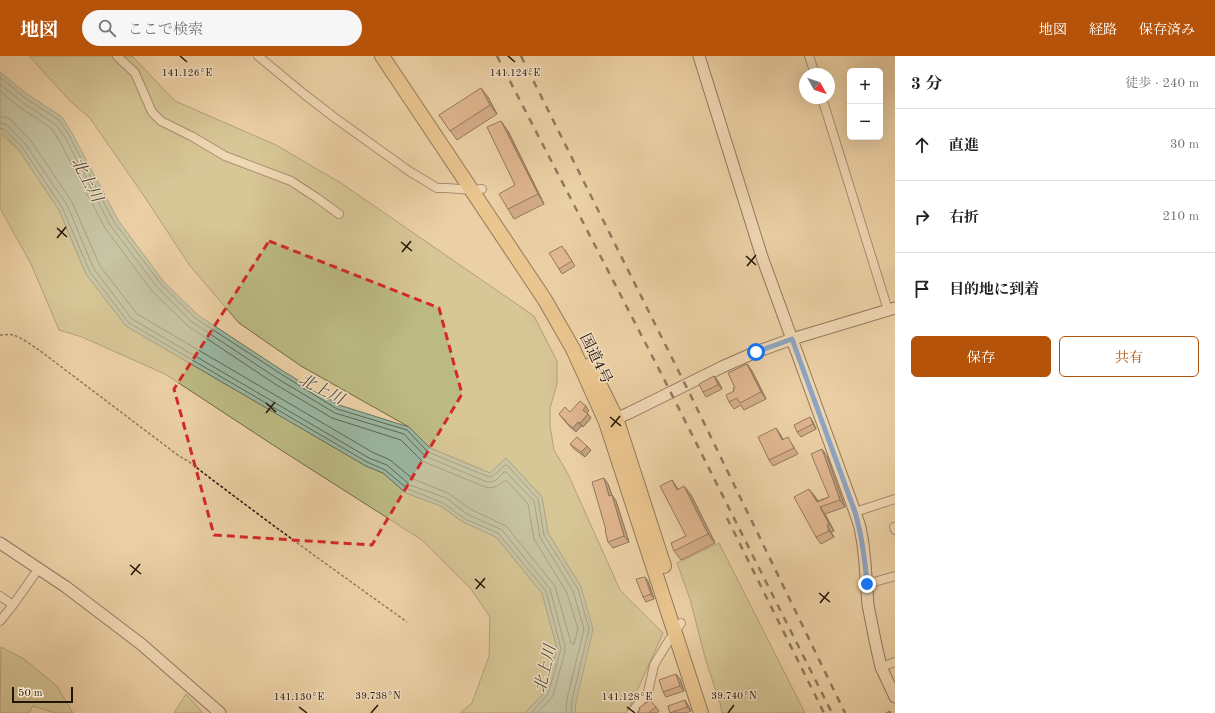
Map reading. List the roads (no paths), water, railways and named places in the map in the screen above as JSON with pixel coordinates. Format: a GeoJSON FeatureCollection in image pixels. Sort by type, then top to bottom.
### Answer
{"type":"FeatureCollection","features":[{"type":"Feature","properties":{"kind":"highway","name":"国道4号"},"geometry":{"type":"LineString","coordinates":[[382,56],[553,296],[579,343],[611,420],[678,628],[701,713]]}},
{"type":"Feature","properties":{"kind":"highway","name":"国道4号"},"geometry":{"type":"LineString","coordinates":[[393,56],[477,190]]}},
{"type":"Feature","properties":{"kind":"highway","name":"国道4号"},"geometry":{"type":"LineString","coordinates":[[678,628],[710,713]]}},
{"type":"Feature","properties":{"kind":"street"},"geometry":{"type":"LineString","coordinates":[[117,56],[134,73],[152,112],[161,121],[225,156],[291,181],[339,214]]}},
{"type":"Feature","properties":{"kind":"street"},"geometry":{"type":"LineString","coordinates":[[258,56],[335,118],[409,171],[437,188],[477,190]]}},
{"type":"Feature","properties":{"kind":"street"},"geometry":{"type":"LineString","coordinates":[[699,56],[762,257],[860,527],[863,544],[868,605],[876,645],[881,667],[895,697]]}},
{"type":"Feature","properties":{"kind":"street"},"geometry":{"type":"LineString","coordinates":[[809,56],[813,68]]}},
{"type":"Feature","properties":{"kind":"street"},"geometry":{"type":"LineString","coordinates":[[611,420],[756,352],[792,339],[891,309],[824,104]]}},
{"type":"Feature","properties":{"kind":"street"},"geometry":{"type":"LineString","coordinates":[[855,512],[895,499]]}},
{"type":"Feature","properties":{"kind":"street"},"geometry":{"type":"LineString","coordinates":[[895,527],[895,530]]}},
{"type":"Feature","properties":{"kind":"street"},"geometry":{"type":"LineString","coordinates":[[0,543],[66,587],[141,644],[220,713]]}},
{"type":"Feature","properties":{"kind":"street"},"geometry":{"type":"LineString","coordinates":[[0,621],[39,568]]}},
{"type":"Feature","properties":{"kind":"street"},"geometry":{"type":"LineString","coordinates":[[867,584],[895,576]]}},
{"type":"Feature","properties":{"kind":"street"},"geometry":{"type":"LineString","coordinates":[[0,596],[13,605]]}},
{"type":"Feature","properties":{"kind":"street"},"geometry":{"type":"LineString","coordinates":[[631,713],[648,692],[654,665],[678,628]]}},
{"type":"Feature","properties":{"kind":"street"},"geometry":{"type":"LineString","coordinates":[[881,667],[895,662]]}},
{"type":"Feature","properties":{"kind":"water","name":"北上川"},"geometry":{"type":"Polygon","coordinates":[[[0,72],[27,94],[62,117],[118,220],[164,282],[198,315],[283,371],[339,405],[409,427],[430,448],[490,473],[506,458],[542,497],[548,533],[581,587],[593,629],[576,702],[575,713],[525,713],[545,692],[557,648],[542,593],[496,537],[463,522],[441,506],[406,493],[383,473],[366,466],[126,326],[86,274],[59,210],[19,150],[0,130],[0,72]]]}},
{"type":"Feature","properties":{"kind":"railway"},"geometry":{"type":"LineString","coordinates":[[497,56],[664,379],[832,713]]}},
{"type":"Feature","properties":{"kind":"railway"},"geometry":{"type":"LineString","coordinates":[[521,56],[689,392],[845,713]]}},
{"type":"Feature","properties":{"kind":"railway"},"geometry":{"type":"LineString","coordinates":[[727,518],[824,713]]}}]}
